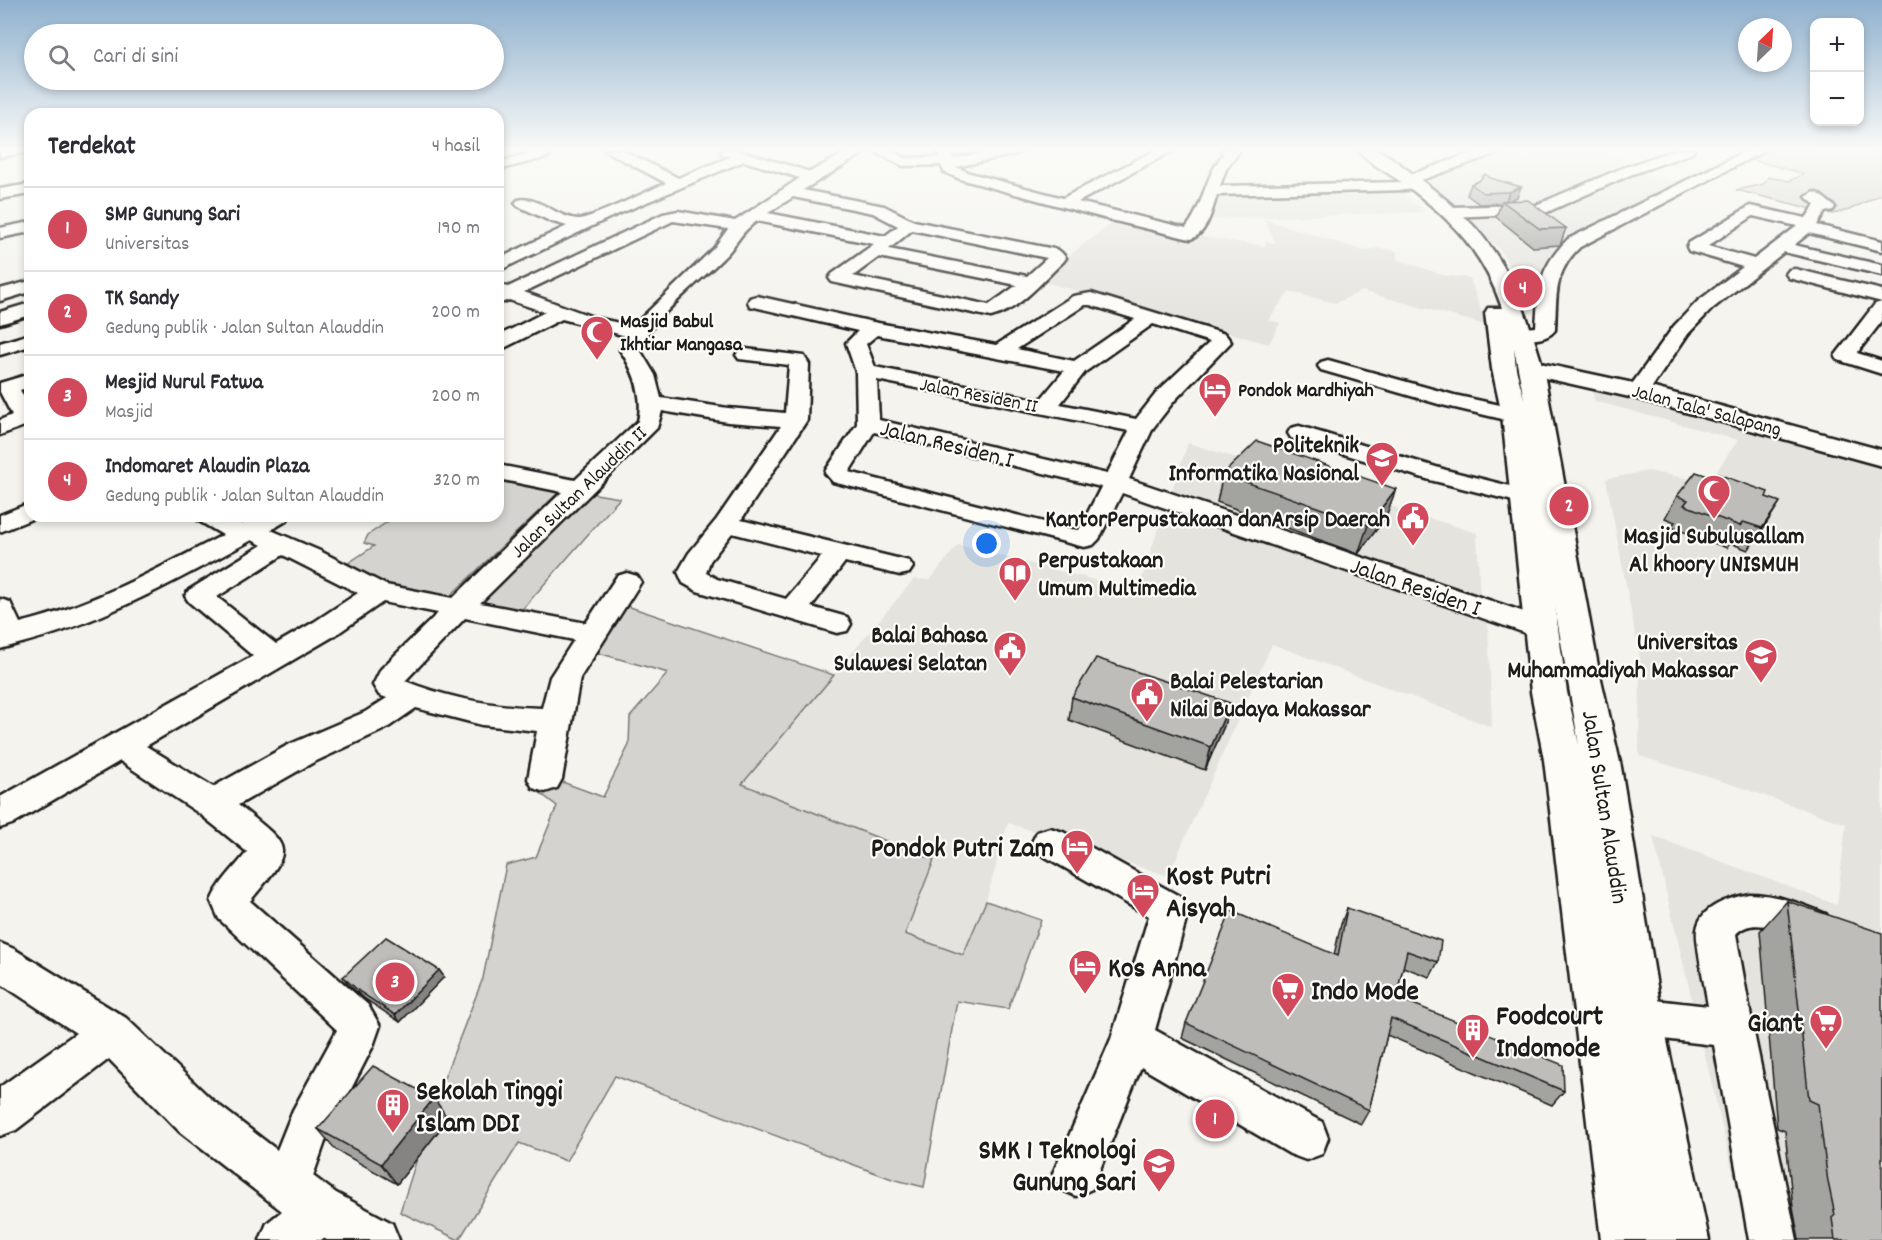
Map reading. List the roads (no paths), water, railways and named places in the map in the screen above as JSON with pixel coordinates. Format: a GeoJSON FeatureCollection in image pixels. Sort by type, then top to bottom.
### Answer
{"type":"FeatureCollection","features":[{"type":"Feature","properties":{"kind":"main road","name":"Jalan Sultan Alauddin"},"geometry":{"type":"LineString","coordinates":[[1433,208],[1460,235],[1500,293],[1521,333],[1531,368],[1581,666],[1602,767],[1638,1017],[1681,1240]]}},
{"type":"Feature","properties":{"kind":"main road","name":"Jalan Sultan Alauddin"},"geometry":{"type":"LineString","coordinates":[[1456,208],[1464,212],[1485,252],[1500,293],[1504,369],[1515,415],[1525,497],[1526,623],[1549,692],[1563,760],[1629,1240]]}},
{"type":"Feature","properties":{"kind":"main road","name":"Jalan Tala' Salapang"},"geometry":{"type":"LineString","coordinates":[[1531,368],[1638,391],[1882,458]]}},
{"type":"Feature","properties":{"kind":"main road"},"geometry":{"type":"LineString","coordinates":[[1563,760],[1602,767]]}},
{"type":"Feature","properties":{"kind":"street"},"geometry":{"type":"LineString","coordinates":[[534,208],[556,218],[581,225]]}},
{"type":"Feature","properties":{"kind":"street"},"geometry":{"type":"LineString","coordinates":[[504,263],[622,208]]}},
{"type":"Feature","properties":{"kind":"street"},"geometry":{"type":"LineString","coordinates":[[504,294],[603,326],[638,333],[650,317],[720,252],[746,221],[767,208]]}},
{"type":"Feature","properties":{"kind":"street"},"geometry":{"type":"LineString","coordinates":[[872,208],[909,225],[1057,255],[1057,258],[998,307],[987,311],[838,278],[883,247],[909,225]]}},
{"type":"Feature","properties":{"kind":"street"},"geometry":{"type":"LineString","coordinates":[[1083,208],[1180,233],[1192,234],[1204,208]]}},
{"type":"Feature","properties":{"kind":"street"},"geometry":{"type":"LineString","coordinates":[[1464,212],[1539,210],[1544,208]]}},
{"type":"Feature","properties":{"kind":"street"},"geometry":{"type":"LineString","coordinates":[[1521,333],[1540,333],[1545,330],[1548,287],[1560,255],[1574,243],[1644,208]]}},
{"type":"Feature","properties":{"kind":"street"},"geometry":{"type":"LineString","coordinates":[[1638,391],[1689,321],[1705,305],[1808,226],[1819,209],[1824,208]]}},
{"type":"Feature","properties":{"kind":"street"},"geometry":{"type":"LineString","coordinates":[[1756,266],[1695,247],[1750,211],[1882,246]]}},
{"type":"Feature","properties":{"kind":"street"},"geometry":{"type":"LineString","coordinates":[[504,292],[672,216],[746,221],[883,247],[1029,282]]}},
{"type":"Feature","properties":{"kind":"street"},"geometry":{"type":"LineString","coordinates":[[0,233],[24,228]]}},
{"type":"Feature","properties":{"kind":"street"},"geometry":{"type":"LineString","coordinates":[[504,246],[526,252]]}},
{"type":"Feature","properties":{"kind":"street"},"geometry":{"type":"LineString","coordinates":[[1782,247],[1882,270]]}},
{"type":"Feature","properties":{"kind":"street"},"geometry":{"type":"LineString","coordinates":[[1795,274],[1881,308],[1845,357],[1882,368]]}},
{"type":"Feature","properties":{"kind":"street"},"geometry":{"type":"LineString","coordinates":[[0,295],[24,288]]}},
{"type":"Feature","properties":{"kind":"street"},"geometry":{"type":"LineString","coordinates":[[999,352],[1080,300],[1091,299],[1218,338],[1221,342],[1166,396],[1142,427],[1116,483]]}},
{"type":"Feature","properties":{"kind":"street"},"geometry":{"type":"LineString","coordinates":[[758,302],[873,328],[1078,368]]}},
{"type":"Feature","properties":{"kind":"street"},"geometry":{"type":"LineString","coordinates":[[0,318],[24,311]]}},
{"type":"Feature","properties":{"kind":"street"},"geometry":{"type":"LineString","coordinates":[[504,340],[561,312]]}},
{"type":"Feature","properties":{"kind":"street"},"geometry":{"type":"LineString","coordinates":[[1045,408],[1078,368],[1150,317]]}},
{"type":"Feature","properties":{"kind":"street"},"geometry":{"type":"LineString","coordinates":[[868,423],[866,372],[856,343],[873,328]]}},
{"type":"Feature","properties":{"kind":"street","name":"Jalan Sultan Alauddin II"},"geometry":{"type":"LineString","coordinates":[[412,696],[390,687],[389,680],[507,559],[645,430],[651,419],[652,403],[643,369],[630,350],[638,333]]}},
{"type":"Feature","properties":{"kind":"street"},"geometry":{"type":"LineString","coordinates":[[0,349],[24,342]]}},
{"type":"Feature","properties":{"kind":"street"},"geometry":{"type":"LineString","coordinates":[[746,355],[797,360],[799,364],[796,420],[726,525],[698,559],[692,572],[693,578],[707,585],[837,624]]}},
{"type":"Feature","properties":{"kind":"street"},"geometry":{"type":"LineString","coordinates":[[1328,366],[1450,400],[1515,415]]}},
{"type":"Feature","properties":{"kind":"street","name":"Jalan Residen II"},"geometry":{"type":"LineString","coordinates":[[866,372],[1142,427]]}},
{"type":"Feature","properties":{"kind":"street"},"geometry":{"type":"LineString","coordinates":[[24,380],[3,382],[24,416]]}},
{"type":"Feature","properties":{"kind":"street"},"geometry":{"type":"LineString","coordinates":[[652,403],[728,415],[796,420]]}},
{"type":"Feature","properties":{"kind":"street"},"geometry":{"type":"LineString","coordinates":[[0,428],[24,418]]}},
{"type":"Feature","properties":{"kind":"street","name":"Jalan Residen I"},"geometry":{"type":"LineString","coordinates":[[1116,483],[1090,534],[1084,539],[841,477],[837,473],[868,423],[1116,483],[1526,623]]}},
{"type":"Feature","properties":{"kind":"street"},"geometry":{"type":"LineString","coordinates":[[1299,433],[1438,475],[1525,497]]}},
{"type":"Feature","properties":{"kind":"street"},"geometry":{"type":"LineString","coordinates":[[504,473],[582,489]]}},
{"type":"Feature","properties":{"kind":"street"},"geometry":{"type":"LineString","coordinates":[[0,524],[24,514]]}},
{"type":"Feature","properties":{"kind":"street"},"geometry":{"type":"LineString","coordinates":[[221,522],[246,533],[282,544],[378,592],[593,634]]}},
{"type":"Feature","properties":{"kind":"street"},"geometry":{"type":"LineString","coordinates":[[0,608],[5,637],[52,624],[196,561],[266,522]]}},
{"type":"Feature","properties":{"kind":"street"},"geometry":{"type":"LineString","coordinates":[[726,525],[900,567]]}},
{"type":"Feature","properties":{"kind":"street"},"geometry":{"type":"LineString","coordinates":[[273,657],[199,596],[282,544]]}},
{"type":"Feature","properties":{"kind":"street"},"geometry":{"type":"LineString","coordinates":[[793,610],[839,552]]}},
{"type":"Feature","properties":{"kind":"street"},"geometry":{"type":"LineString","coordinates":[[545,779],[554,720],[565,677],[627,582]]}},
{"type":"Feature","properties":{"kind":"street"},"geometry":{"type":"LineString","coordinates":[[0,814],[324,629],[378,592]]}},
{"type":"Feature","properties":{"kind":"street"},"geometry":{"type":"LineString","coordinates":[[212,804],[300,754],[376,720],[412,696],[466,712],[509,719],[554,720]]}},
{"type":"Feature","properties":{"kind":"street"},"geometry":{"type":"LineString","coordinates":[[121,746],[212,804],[264,846],[265,857],[230,901],[232,908],[304,976],[354,1019],[358,1026],[358,1032],[309,1126],[302,1198],[284,1240]]}},
{"type":"Feature","properties":{"kind":"street"},"geometry":{"type":"LineString","coordinates":[[1050,842],[1166,908],[1169,913],[1132,1039],[1076,1173]]}},
{"type":"Feature","properties":{"kind":"street"},"geometry":{"type":"LineString","coordinates":[[1773,1240],[1732,1028],[1716,930],[1727,917],[1747,911],[1763,910],[1777,912],[1844,938]]}},
{"type":"Feature","properties":{"kind":"street"},"geometry":{"type":"LineString","coordinates":[[0,961],[111,1032],[196,1116],[302,1198],[375,1240]]}},
{"type":"Feature","properties":{"kind":"street"},"geometry":{"type":"LineString","coordinates":[[1638,1017],[1732,1028]]}},
{"type":"Feature","properties":{"kind":"street"},"geometry":{"type":"LineString","coordinates":[[0,1114],[111,1032]]}},
{"type":"Feature","properties":{"kind":"street"},"geometry":{"type":"LineString","coordinates":[[1132,1039],[1306,1138]]}},
{"type":"Feature","properties":{"kind":"place","name":"Indomaret Alaudin Plaza"},"geometry":{"type":"Point","coordinates":[1523,288]}},
{"type":"Feature","properties":{"kind":"place","name":"Masjid Babul Ikhtiar Mangasa"},"geometry":{"type":"Point","coordinates":[597,361]}},
{"type":"Feature","properties":{"kind":"place","name":"Pondok Mardhiyah"},"geometry":{"type":"Point","coordinates":[1215,418]}},
{"type":"Feature","properties":{"kind":"place","name":"Politeknik Informatika Nasional"},"geometry":{"type":"Point","coordinates":[1382,487]}},
{"type":"Feature","properties":{"kind":"place","name":"TK Sandy"},"geometry":{"type":"Point","coordinates":[1569,506]}},
{"type":"Feature","properties":{"kind":"place","name":"Masjid Subulusallam Al khoory UNISMUH"},"geometry":{"type":"Point","coordinates":[1714,520]}},
{"type":"Feature","properties":{"kind":"place","name":"KantorPerpustakaan danArsip Daerah"},"geometry":{"type":"Point","coordinates":[1413,547]}},
{"type":"Feature","properties":{"kind":"place","name":"Perpustakaan Umum Multimedia"},"geometry":{"type":"Point","coordinates":[1015,602]}},
{"type":"Feature","properties":{"kind":"place","name":"Balai Bahasa Sulawesi Selatan"},"geometry":{"type":"Point","coordinates":[1010,677]}},
{"type":"Feature","properties":{"kind":"place","name":"Universitas Muhammadiyah Makassar"},"geometry":{"type":"Point","coordinates":[1761,684]}},
{"type":"Feature","properties":{"kind":"place","name":"Balai Pelestarian Nilai Budaya Makassar"},"geometry":{"type":"Point","coordinates":[1147,723]}},
{"type":"Feature","properties":{"kind":"place","name":"Pondok Putri Zam"},"geometry":{"type":"Point","coordinates":[1077,875]}},
{"type":"Feature","properties":{"kind":"place","name":"Kost Putri Aisyah"},"geometry":{"type":"Point","coordinates":[1143,919]}},
{"type":"Feature","properties":{"kind":"place","name":"Mesjid Nurul Fatwa"},"geometry":{"type":"Point","coordinates":[395,982]}},
{"type":"Feature","properties":{"kind":"place","name":"Kos Anna"},"geometry":{"type":"Point","coordinates":[1085,995]}},
{"type":"Feature","properties":{"kind":"place","name":"Indo Mode"},"geometry":{"type":"Point","coordinates":[1288,1018]}},
{"type":"Feature","properties":{"kind":"place","name":"Giant"},"geometry":{"type":"Point","coordinates":[1826,1050]}},
{"type":"Feature","properties":{"kind":"place","name":"Foodcourt Indomode"},"geometry":{"type":"Point","coordinates":[1473,1059]}},
{"type":"Feature","properties":{"kind":"place","name":"SMP Gunung Sari"},"geometry":{"type":"Point","coordinates":[1215,1119]}},
{"type":"Feature","properties":{"kind":"place","name":"Sekolah Tinggi Islam DDI"},"geometry":{"type":"Point","coordinates":[393,1134]}},
{"type":"Feature","properties":{"kind":"place","name":"SMK 1 Teknologi Gunung Sari"},"geometry":{"type":"Point","coordinates":[1159,1193]}}]}
